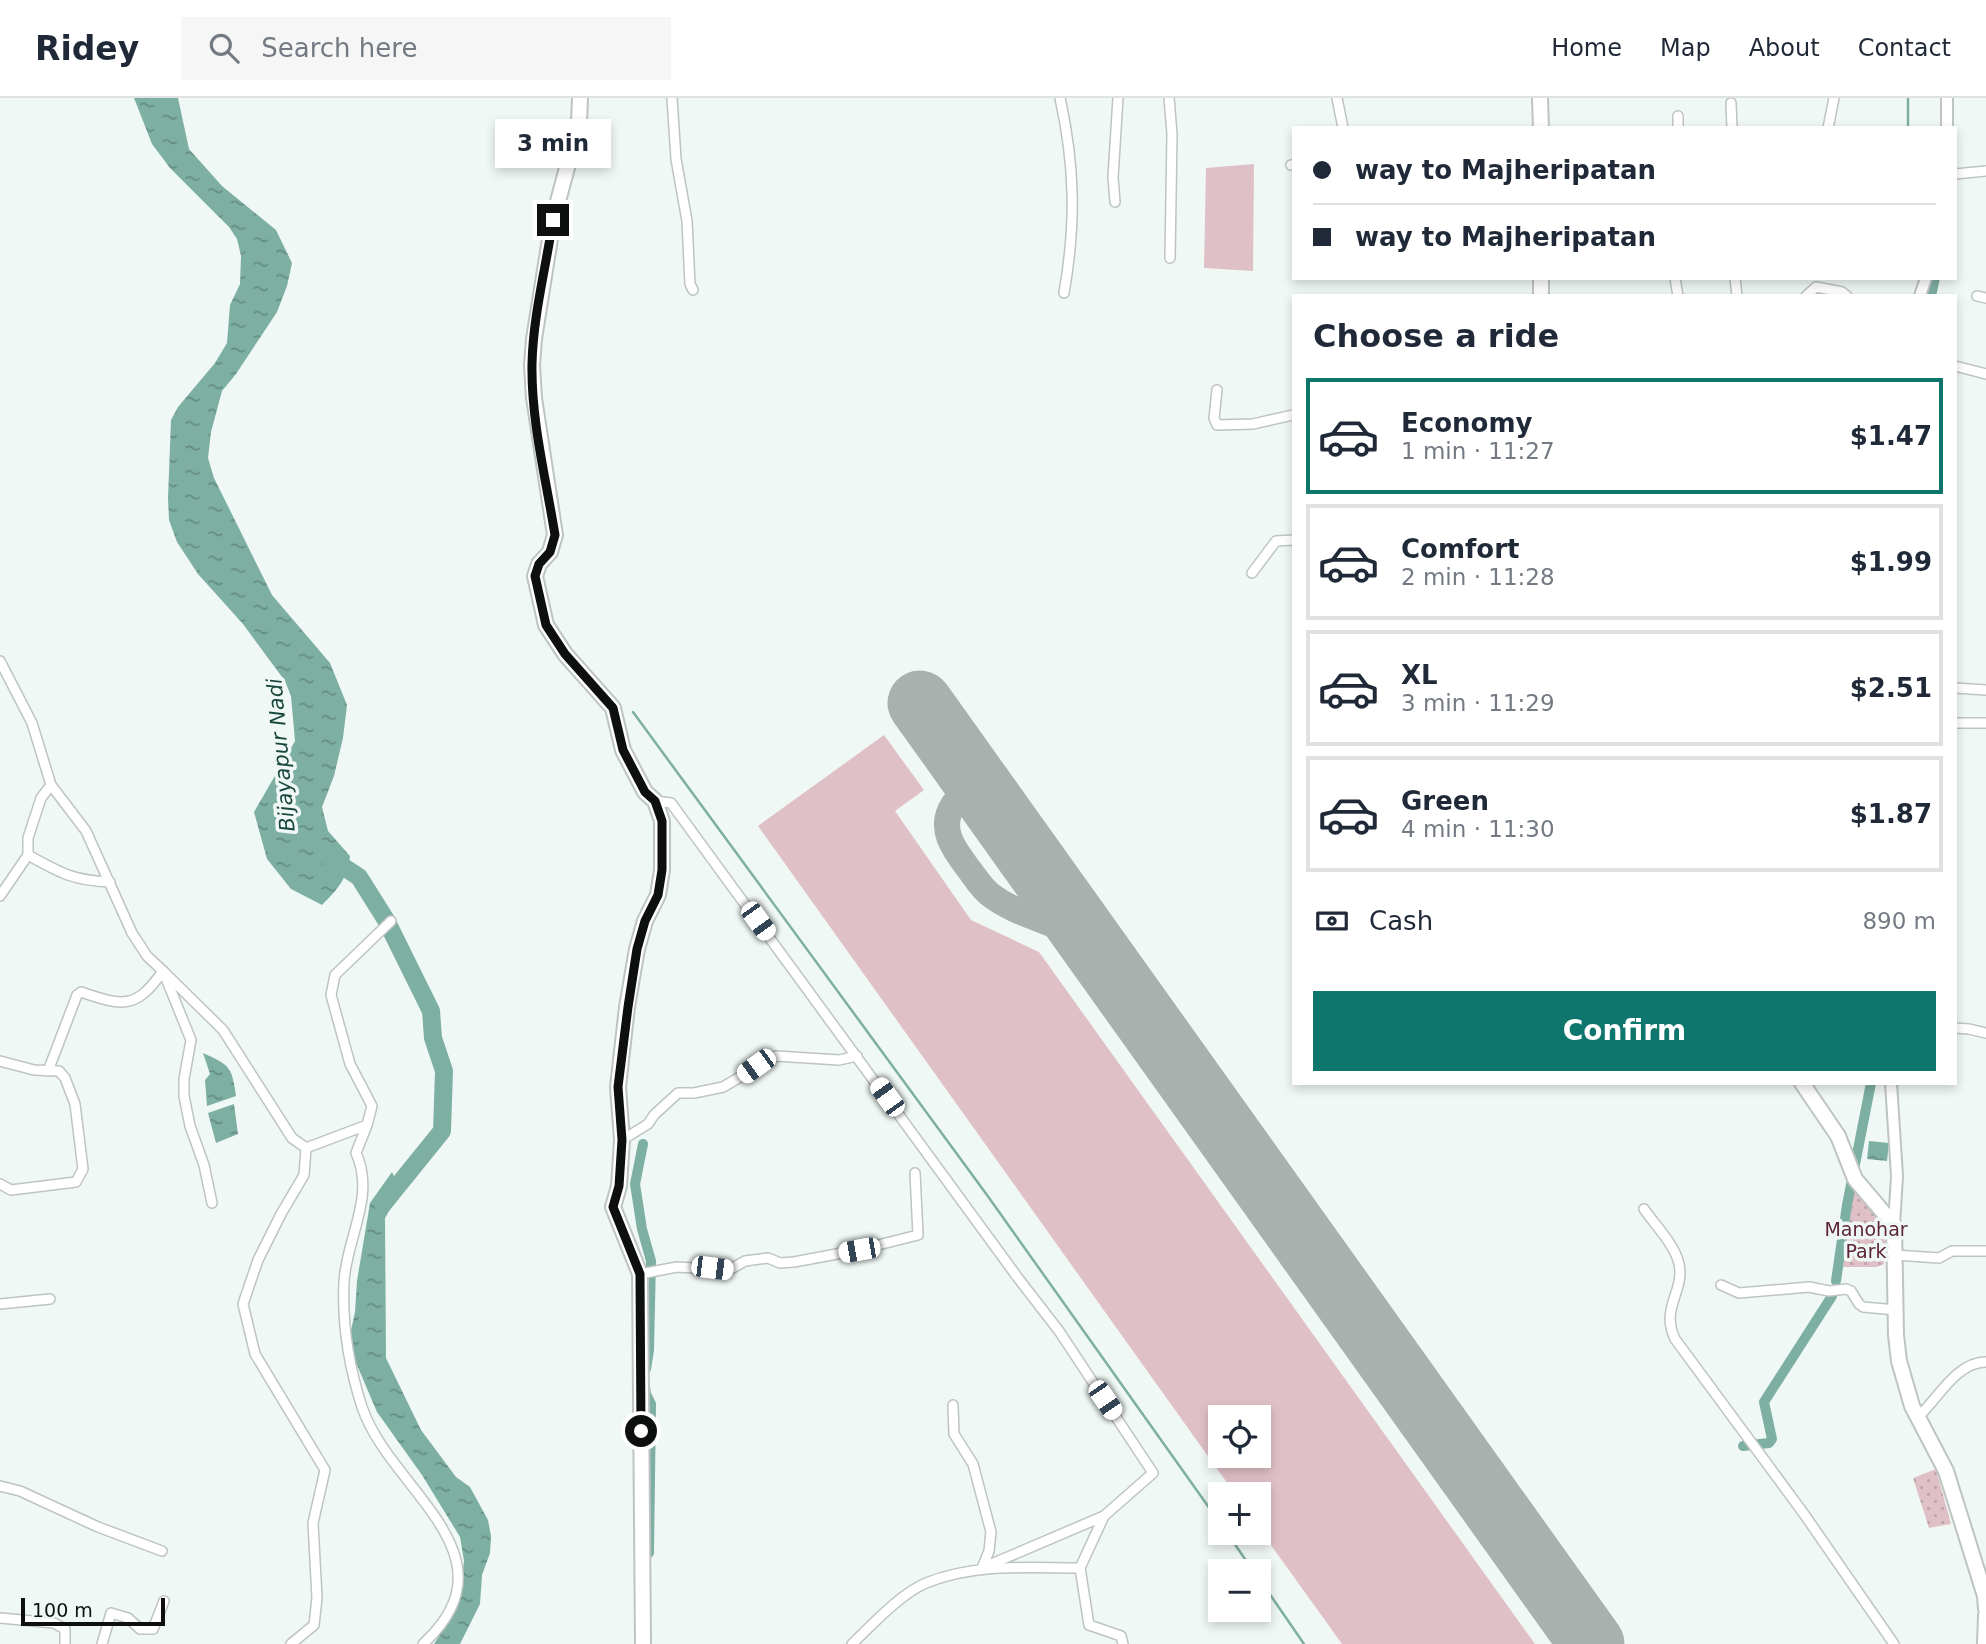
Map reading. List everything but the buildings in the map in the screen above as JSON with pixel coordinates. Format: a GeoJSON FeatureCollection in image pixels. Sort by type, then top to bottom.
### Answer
{"type":"FeatureCollection","features":[{"type":"Feature","properties":{"kind":"main road"},"geometry":{"type":"LineString","coordinates":[[580,98],[579,123],[553,220],[534,339],[534,398],[555,535],[550,552],[539,564],[535,576],[546,625],[565,654],[613,708],[623,750],[645,792],[655,801],[662,821],[662,870],[658,895],[645,921],[629,995],[618,1087],[622,1140],[619,1186],[613,1207],[640,1274],[643,1644]]}},
{"type":"Feature","properties":{"kind":"main road"},"geometry":{"type":"LineString","coordinates":[[1540,98],[1541,126]]}},
{"type":"Feature","properties":{"kind":"main road"},"geometry":{"type":"LineString","coordinates":[[1803,1085],[1838,1136],[1855,1179],[1894,1225],[1899,1361],[1912,1406],[1946,1471],[1985,1596],[1986,1609]]}},
{"type":"Feature","properties":{"kind":"main road"},"geometry":{"type":"LineString","coordinates":[[1985,1644],[1986,1615]]}},
{"type":"Feature","properties":{"kind":"street"},"geometry":{"type":"LineString","coordinates":[[672,98],[676,159],[687,221],[690,284],[693,290]]}},
{"type":"Feature","properties":{"kind":"street"},"geometry":{"type":"LineString","coordinates":[[1060,98],[1073,171],[1072,245],[1065,293]]}},
{"type":"Feature","properties":{"kind":"street"},"geometry":{"type":"LineString","coordinates":[[1115,202],[1113,177],[1118,98]]}},
{"type":"Feature","properties":{"kind":"street"},"geometry":{"type":"LineString","coordinates":[[1168,98],[1172,134],[1170,258]]}},
{"type":"Feature","properties":{"kind":"street"},"geometry":{"type":"LineString","coordinates":[[1337,98],[1343,126]]}},
{"type":"Feature","properties":{"kind":"street"},"geometry":{"type":"LineString","coordinates":[[1828,126],[1834,98]]}},
{"type":"Feature","properties":{"kind":"street"},"geometry":{"type":"LineString","coordinates":[[1947,98],[1947,126]]}},
{"type":"Feature","properties":{"kind":"street"},"geometry":{"type":"LineString","coordinates":[[1731,103],[1732,126]]}},
{"type":"Feature","properties":{"kind":"street"},"geometry":{"type":"LineString","coordinates":[[1678,116],[1678,126]]}},
{"type":"Feature","properties":{"kind":"street"},"geometry":{"type":"LineString","coordinates":[[1957,174],[1986,171]]}},
{"type":"Feature","properties":{"kind":"street"},"geometry":{"type":"LineString","coordinates":[[1815,283],[1844,294]]}},
{"type":"Feature","properties":{"kind":"street"},"geometry":{"type":"LineString","coordinates":[[1957,367],[1986,374]]}},
{"type":"Feature","properties":{"kind":"street"},"geometry":{"type":"LineString","coordinates":[[1217,390],[1214,418],[1217,425],[1253,424],[1292,415]]}},
{"type":"Feature","properties":{"kind":"street"},"geometry":{"type":"LineString","coordinates":[[1252,573],[1276,541],[1292,540]]}},
{"type":"Feature","properties":{"kind":"street"},"geometry":{"type":"LineString","coordinates":[[0,661],[32,723],[51,785],[86,831],[132,933],[147,956],[223,1030],[292,1138],[306,1148]]}},
{"type":"Feature","properties":{"kind":"street"},"geometry":{"type":"LineString","coordinates":[[1957,688],[1986,690]]}},
{"type":"Feature","properties":{"kind":"street"},"geometry":{"type":"LineString","coordinates":[[1957,723],[1986,723]]}},
{"type":"Feature","properties":{"kind":"street"},"geometry":{"type":"LineString","coordinates":[[0,896],[28,855],[28,838],[32,824],[41,798],[51,785]]}},
{"type":"Feature","properties":{"kind":"street"},"geometry":{"type":"LineString","coordinates":[[655,801],[671,803],[1059,1331],[1151,1470],[1151,1476],[1104,1516],[982,1567],[924,1584],[877,1617],[852,1644]]}},
{"type":"Feature","properties":{"kind":"street"},"geometry":{"type":"LineString","coordinates":[[28,855],[64,875],[85,881],[110,882]]}},
{"type":"Feature","properties":{"kind":"street"},"geometry":{"type":"LineString","coordinates":[[388,923],[335,975],[331,995],[350,1064],[372,1106],[356,1153],[364,1169],[363,1193],[344,1279],[343,1320],[363,1410],[392,1460],[437,1518],[456,1553],[459,1581],[450,1609],[434,1634],[423,1644]]}},
{"type":"Feature","properties":{"kind":"street"},"geometry":{"type":"LineString","coordinates":[[48,1071],[77,995],[81,992],[116,1004],[133,1001],[154,984],[163,971]]}},
{"type":"Feature","properties":{"kind":"street"},"geometry":{"type":"LineString","coordinates":[[163,971],[191,1040],[184,1079],[184,1096],[212,1203]]}},
{"type":"Feature","properties":{"kind":"street"},"geometry":{"type":"LineString","coordinates":[[1957,1028],[1986,1033]]}},
{"type":"Feature","properties":{"kind":"street"},"geometry":{"type":"LineString","coordinates":[[622,1140],[648,1124],[678,1093],[694,1093],[723,1087],[776,1056],[839,1060],[858,1056]]}},
{"type":"Feature","properties":{"kind":"street"},"geometry":{"type":"LineString","coordinates":[[0,1061],[34,1070],[58,1071],[65,1078],[75,1104],[83,1169],[76,1182],[11,1190],[0,1184]]}},
{"type":"Feature","properties":{"kind":"street"},"geometry":{"type":"LineString","coordinates":[[1891,1085],[1897,1176],[1894,1225]]}},
{"type":"Feature","properties":{"kind":"street"},"geometry":{"type":"LineString","coordinates":[[306,1148],[367,1125]]}},
{"type":"Feature","properties":{"kind":"street"},"geometry":{"type":"LineString","coordinates":[[291,1644],[314,1626],[317,1598],[313,1524],[325,1470],[256,1354],[243,1304],[258,1260],[304,1175],[306,1148]]}},
{"type":"Feature","properties":{"kind":"street"},"geometry":{"type":"LineString","coordinates":[[640,1274],[677,1267],[729,1270],[745,1261],[768,1258],[780,1263],[794,1262],[859,1250],[918,1235],[915,1173]]}},
{"type":"Feature","properties":{"kind":"street"},"geometry":{"type":"LineString","coordinates":[[1644,1209],[1674,1251],[1679,1264],[1680,1273],[1669,1316],[1675,1339],[1754,1444],[1894,1644]]}},
{"type":"Feature","properties":{"kind":"street"},"geometry":{"type":"LineString","coordinates":[[1895,1255],[1940,1258],[1952,1251],[1986,1251]]}},
{"type":"Feature","properties":{"kind":"street"},"geometry":{"type":"LineString","coordinates":[[1721,1285],[1739,1293],[1799,1287],[1829,1291],[1846,1289],[1852,1291],[1863,1307],[1896,1310]]}},
{"type":"Feature","properties":{"kind":"street"},"geometry":{"type":"LineString","coordinates":[[0,1304],[50,1299]]}},
{"type":"Feature","properties":{"kind":"street"},"geometry":{"type":"LineString","coordinates":[[1918,1417],[1960,1373],[1974,1363],[1986,1362]]}},
{"type":"Feature","properties":{"kind":"street"},"geometry":{"type":"LineString","coordinates":[[953,1405],[954,1434],[973,1464],[991,1532],[989,1551],[982,1567]]}},
{"type":"Feature","properties":{"kind":"street"},"geometry":{"type":"LineString","coordinates":[[0,1486],[20,1491],[99,1527],[162,1551]]}},
{"type":"Feature","properties":{"kind":"street"},"geometry":{"type":"LineString","coordinates":[[1104,1516],[1080,1568],[1089,1625],[1121,1636],[1123,1644]]}},
{"type":"Feature","properties":{"kind":"street"},"geometry":{"type":"LineString","coordinates":[[982,1567],[1080,1568]]}},
{"type":"Feature","properties":{"kind":"street"},"geometry":{"type":"LineString","coordinates":[[102,1644],[111,1613],[128,1618],[141,1629],[153,1629],[164,1601]]}},
{"type":"Feature","properties":{"kind":"street"},"geometry":{"type":"LineString","coordinates":[[0,1618],[54,1623],[65,1629],[65,1644]]}},
{"type":"Feature","properties":{"kind":"street"},"geometry":{"type":"LineString","coordinates":[[865,1632],[866,1644]]}},
{"type":"Feature","properties":{"kind":"green space"},"geometry":{"type":"Polygon","coordinates":[[[1254,164],[1253,271],[1204,268],[1206,168],[1254,164]]]}},
{"type":"Feature","properties":{"kind":"green space"},"geometry":{"type":"Polygon","coordinates":[[[884,735],[924,790],[895,811],[971,920],[1039,952],[1535,1644],[1342,1644],[1271,1545],[1271,1482],[1226,1482],[1216,1468],[1271,1468],[1271,1405],[1208,1405],[1208,1456],[758,826],[884,735]]]}},
{"type":"Feature","properties":{"kind":"green space","name":"Manohar Park"},"geometry":{"type":"Polygon","coordinates":[[[1854,1190],[1886,1227],[1884,1264],[1877,1267],[1843,1267],[1854,1190]]]}},
{"type":"Feature","properties":{"kind":"green space"},"geometry":{"type":"Polygon","coordinates":[[[1936,1469],[1951,1524],[1929,1528],[1913,1478],[1936,1469]]]}},
{"type":"Feature","properties":{"kind":"water"},"geometry":{"type":"Polygon","coordinates":[[[134,98],[178,98],[189,149],[222,186],[276,230],[292,263],[277,312],[222,391],[211,432],[208,458],[214,478],[272,595],[330,663],[347,705],[334,776],[322,807],[328,831],[350,856],[341,883],[322,905],[291,889],[267,859],[254,812],[295,741],[291,696],[285,681],[243,624],[198,574],[177,542],[169,520],[171,420],[227,343],[230,305],[240,284],[241,256],[237,239],[229,227],[170,168],[152,144],[134,98]]]}},
{"type":"Feature","properties":{"kind":"water"},"geometry":{"type":"Polygon","coordinates":[[[203,1053],[228,1068],[236,1096],[207,1106],[205,1080],[210,1074],[203,1053]]]}},
{"type":"Feature","properties":{"kind":"water"},"geometry":{"type":"Polygon","coordinates":[[[234,1104],[238,1134],[216,1143],[208,1113],[234,1104]]]}},
{"type":"Feature","properties":{"kind":"water"},"geometry":{"type":"Polygon","coordinates":[[[1869,1141],[1889,1143],[1887,1161],[1867,1159],[1869,1141]]]}},
{"type":"Feature","properties":{"kind":"water"},"geometry":{"type":"Polygon","coordinates":[[[392,1172],[401,1191],[385,1218],[386,1358],[421,1430],[456,1477],[470,1487],[488,1520],[491,1536],[490,1553],[482,1575],[480,1604],[460,1644],[434,1644],[454,1612],[459,1598],[464,1561],[460,1537],[422,1475],[377,1412],[348,1344],[370,1203],[392,1172]]]}},
{"type":"Feature","properties":{"kind":"waterway"},"geometry":{"type":"LineString","coordinates":[[1908,98],[1908,126]]}},
{"type":"Feature","properties":{"kind":"waterway"},"geometry":{"type":"LineString","coordinates":[[1931,294],[1935,280]]}},
{"type":"Feature","properties":{"kind":"waterway"},"geometry":{"type":"LineString","coordinates":[[633,712],[987,1195],[1208,1506]]}},
{"type":"Feature","properties":{"kind":"waterway","name":"Bijayapur Nadi"},"geometry":{"type":"LineString","coordinates":[[330,858],[359,877],[386,920],[431,1011],[433,1038],[444,1071],[442,1131],[383,1204]]}},
{"type":"Feature","properties":{"kind":"waterway"},"geometry":{"type":"LineString","coordinates":[[1836,1281],[1847,1205],[1871,1085]]}},
{"type":"Feature","properties":{"kind":"waterway"},"geometry":{"type":"LineString","coordinates":[[643,1144],[635,1184],[642,1229],[651,1261],[649,1350],[646,1369]]}},
{"type":"Feature","properties":{"kind":"waterway"},"geometry":{"type":"LineString","coordinates":[[1743,1446],[1769,1443],[1772,1439],[1764,1402],[1832,1296]]}},
{"type":"Feature","properties":{"kind":"waterway"},"geometry":{"type":"LineString","coordinates":[[645,1387],[651,1404],[649,1553]]}},
{"type":"Feature","properties":{"kind":"waterway"},"geometry":{"type":"LineString","coordinates":[[1235,1545],[1245,1559]]}},
{"type":"Feature","properties":{"kind":"waterway"},"geometry":{"type":"LineString","coordinates":[[1271,1596],[1304,1644]]}},
{"type":"Feature","properties":{"kind":"taxiway"},"geometry":{"type":"LineString","coordinates":[[1033,861],[1020,815],[1008,797],[998,791],[976,790],[963,795],[953,805],[947,823],[950,840],[986,891],[1002,903],[1078,937],[1105,963]]}},
{"type":"Feature","properties":{"kind":"runway"},"geometry":{"type":"LineString","coordinates":[[920,703],[1592,1644]]}},
{"type":"Feature","properties":{"kind":"route"},"geometry":{"type":"LineString","coordinates":[[553,220],[532,365],[534,398],[555,535],[550,552],[539,564],[535,576],[546,625],[565,654],[613,708],[623,750],[645,792],[660,810],[662,821],[662,870],[658,895],[645,921],[637,949],[628,1007],[618,1087],[622,1140],[619,1186],[613,1207],[640,1274],[641,1431]]}}]}
